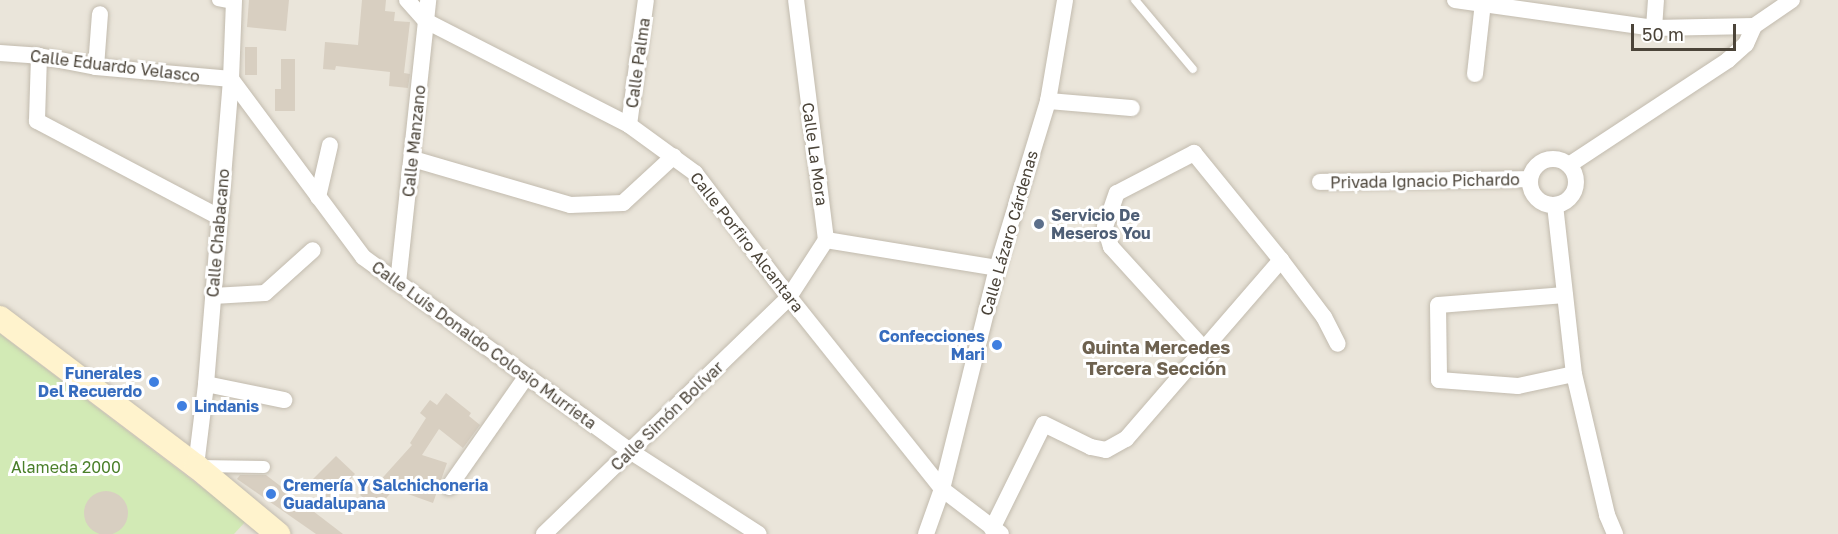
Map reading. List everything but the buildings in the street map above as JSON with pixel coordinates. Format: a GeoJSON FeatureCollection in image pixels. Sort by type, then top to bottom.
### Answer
{"type":"FeatureCollection","features":[{"type":"Feature","properties":{"kind":"main road"},"geometry":{"type":"LineString","coordinates":[[0,318],[195,466],[264,530]]}},
{"type":"Feature","properties":{"kind":"street","name":"Calle Porfiro Alcantara"},"geometry":{"type":"LineString","coordinates":[[407,0],[426,21],[629,125],[695,173],[789,297],[942,489],[996,532]]}},
{"type":"Feature","properties":{"kind":"street","name":"Calle Manzano"},"geometry":{"type":"LineString","coordinates":[[398,283],[413,159],[428,0]]}},
{"type":"Feature","properties":{"kind":"street","name":"Calle Palma"},"geometry":{"type":"LineString","coordinates":[[629,125],[646,0]]}},
{"type":"Feature","properties":{"kind":"street","name":"Calle La Mora"},"geometry":{"type":"LineString","coordinates":[[796,0],[826,240]]}},
{"type":"Feature","properties":{"kind":"street","name":"Calle Lázaro Cárdenas"},"geometry":{"type":"LineString","coordinates":[[926,534],[942,489],[997,268],[1048,101],[1065,0]]}},
{"type":"Feature","properties":{"kind":"street"},"geometry":{"type":"LineString","coordinates":[[1455,0],[1654,28],[1754,26]]}},
{"type":"Feature","properties":{"kind":"street"},"geometry":{"type":"LineString","coordinates":[[1654,28],[1656,0]]}},
{"type":"Feature","properties":{"kind":"street","name":"Calle Chabacano"},"geometry":{"type":"LineString","coordinates":[[195,466],[206,384],[231,79],[229,1]]}},
{"type":"Feature","properties":{"kind":"street"},"geometry":{"type":"LineString","coordinates":[[1569,165],[1728,60],[1746,44],[1754,26],[1789,1]]}},
{"type":"Feature","properties":{"kind":"street"},"geometry":{"type":"LineString","coordinates":[[1475,75],[1483,3]]}},
{"type":"Feature","properties":{"kind":"street"},"geometry":{"type":"LineString","coordinates":[[96,67],[100,14]]}},
{"type":"Feature","properties":{"kind":"street","name":"Calle Eduardo Velasco"},"geometry":{"type":"LineString","coordinates":[[0,53],[39,56],[96,67],[231,79]]}},
{"type":"Feature","properties":{"kind":"street"},"geometry":{"type":"LineString","coordinates":[[39,56],[37,121],[219,217]]}},
{"type":"Feature","properties":{"kind":"street","name":"Calle Luis Donaldo Colosio Murrieta"},"geometry":{"type":"LineString","coordinates":[[231,79],[363,257],[630,451],[759,534]]}},
{"type":"Feature","properties":{"kind":"street"},"geometry":{"type":"LineString","coordinates":[[1048,101],[1132,108]]}},
{"type":"Feature","properties":{"kind":"street"},"geometry":{"type":"LineString","coordinates":[[318,197],[330,145]]}},
{"type":"Feature","properties":{"kind":"street"},"geometry":{"type":"LineString","coordinates":[[1203,348],[1111,247],[1105,227],[1117,193],[1194,153],[1324,317],[1338,344]]}},
{"type":"Feature","properties":{"kind":"street"},"geometry":{"type":"LineString","coordinates":[[413,159],[570,204],[623,203],[674,156]]}},
{"type":"Feature","properties":{"kind":"street"},"geometry":{"type":"LineString","coordinates":[[1549,159],[1556,159],[1569,165],[1573,171],[1576,186],[1568,199],[1555,205],[1536,198],[1530,179],[1536,166],[1549,159]]}},
{"type":"Feature","properties":{"kind":"street","name":"Privada Ignacio Pichardo"},"geometry":{"type":"LineString","coordinates":[[1320,182],[1530,179]]}},
{"type":"Feature","properties":{"kind":"street"},"geometry":{"type":"LineString","coordinates":[[1555,205],[1574,374],[1607,515],[1615,534]]}},
{"type":"Feature","properties":{"kind":"street"},"geometry":{"type":"LineString","coordinates":[[789,297],[826,240],[997,268]]}},
{"type":"Feature","properties":{"kind":"street"},"geometry":{"type":"LineString","coordinates":[[213,296],[265,293],[313,250]]}},
{"type":"Feature","properties":{"kind":"street"},"geometry":{"type":"LineString","coordinates":[[996,532],[1044,424],[1091,447],[1106,450],[1126,439],[1281,260]]}},
{"type":"Feature","properties":{"kind":"street"},"geometry":{"type":"LineString","coordinates":[[1565,295],[1438,305],[1439,380],[1518,386],[1574,374]]}},
{"type":"Feature","properties":{"kind":"street","name":"Calle Simón Bolívar"},"geometry":{"type":"LineString","coordinates":[[544,534],[789,297]]}},
{"type":"Feature","properties":{"kind":"street"},"geometry":{"type":"LineString","coordinates":[[449,487],[526,377]]}},
{"type":"Feature","properties":{"kind":"street"},"geometry":{"type":"LineString","coordinates":[[206,384],[284,400]]}},
{"type":"Feature","properties":{"kind":"street"},"geometry":{"type":"LineString","coordinates":[[195,466],[264,467]]}},
{"type":"Feature","properties":{"kind":"lane"},"geometry":{"type":"LineString","coordinates":[[1135,0],[1193,69]]}},
{"type":"Feature","properties":{"kind":"shaded area"},"geometry":{"type":"Polygon","coordinates":[[[0,0],[1838,0],[1838,534],[0,534],[0,0]]]}},
{"type":"Feature","properties":{"kind":"green space","name":"Alameda 2000"},"geometry":{"type":"Polygon","coordinates":[[[0,334],[246,521],[234,534],[0,534],[0,334]]]}},
{"type":"Feature","properties":{"kind":"place","name":"Servicio De Meseros You"},"geometry":{"type":"Point","coordinates":[1039,224]}},
{"type":"Feature","properties":{"kind":"place","name":"Confecciones Mari"},"geometry":{"type":"Point","coordinates":[997,345]}},
{"type":"Feature","properties":{"kind":"place","name":"Funerales Del Recuerdo"},"geometry":{"type":"Point","coordinates":[154,382]}},
{"type":"Feature","properties":{"kind":"place","name":"Lindanis"},"geometry":{"type":"Point","coordinates":[182,406]}},
{"type":"Feature","properties":{"kind":"place","name":"Cremería Y Salchichoneria Guadalupana"},"geometry":{"type":"Point","coordinates":[271,494]}},
{"type":"Feature","properties":{"kind":"district","name":"Quinta Mercedes Tercera Sección"},"geometry":{"type":"Point","coordinates":[1156,358]}}]}
